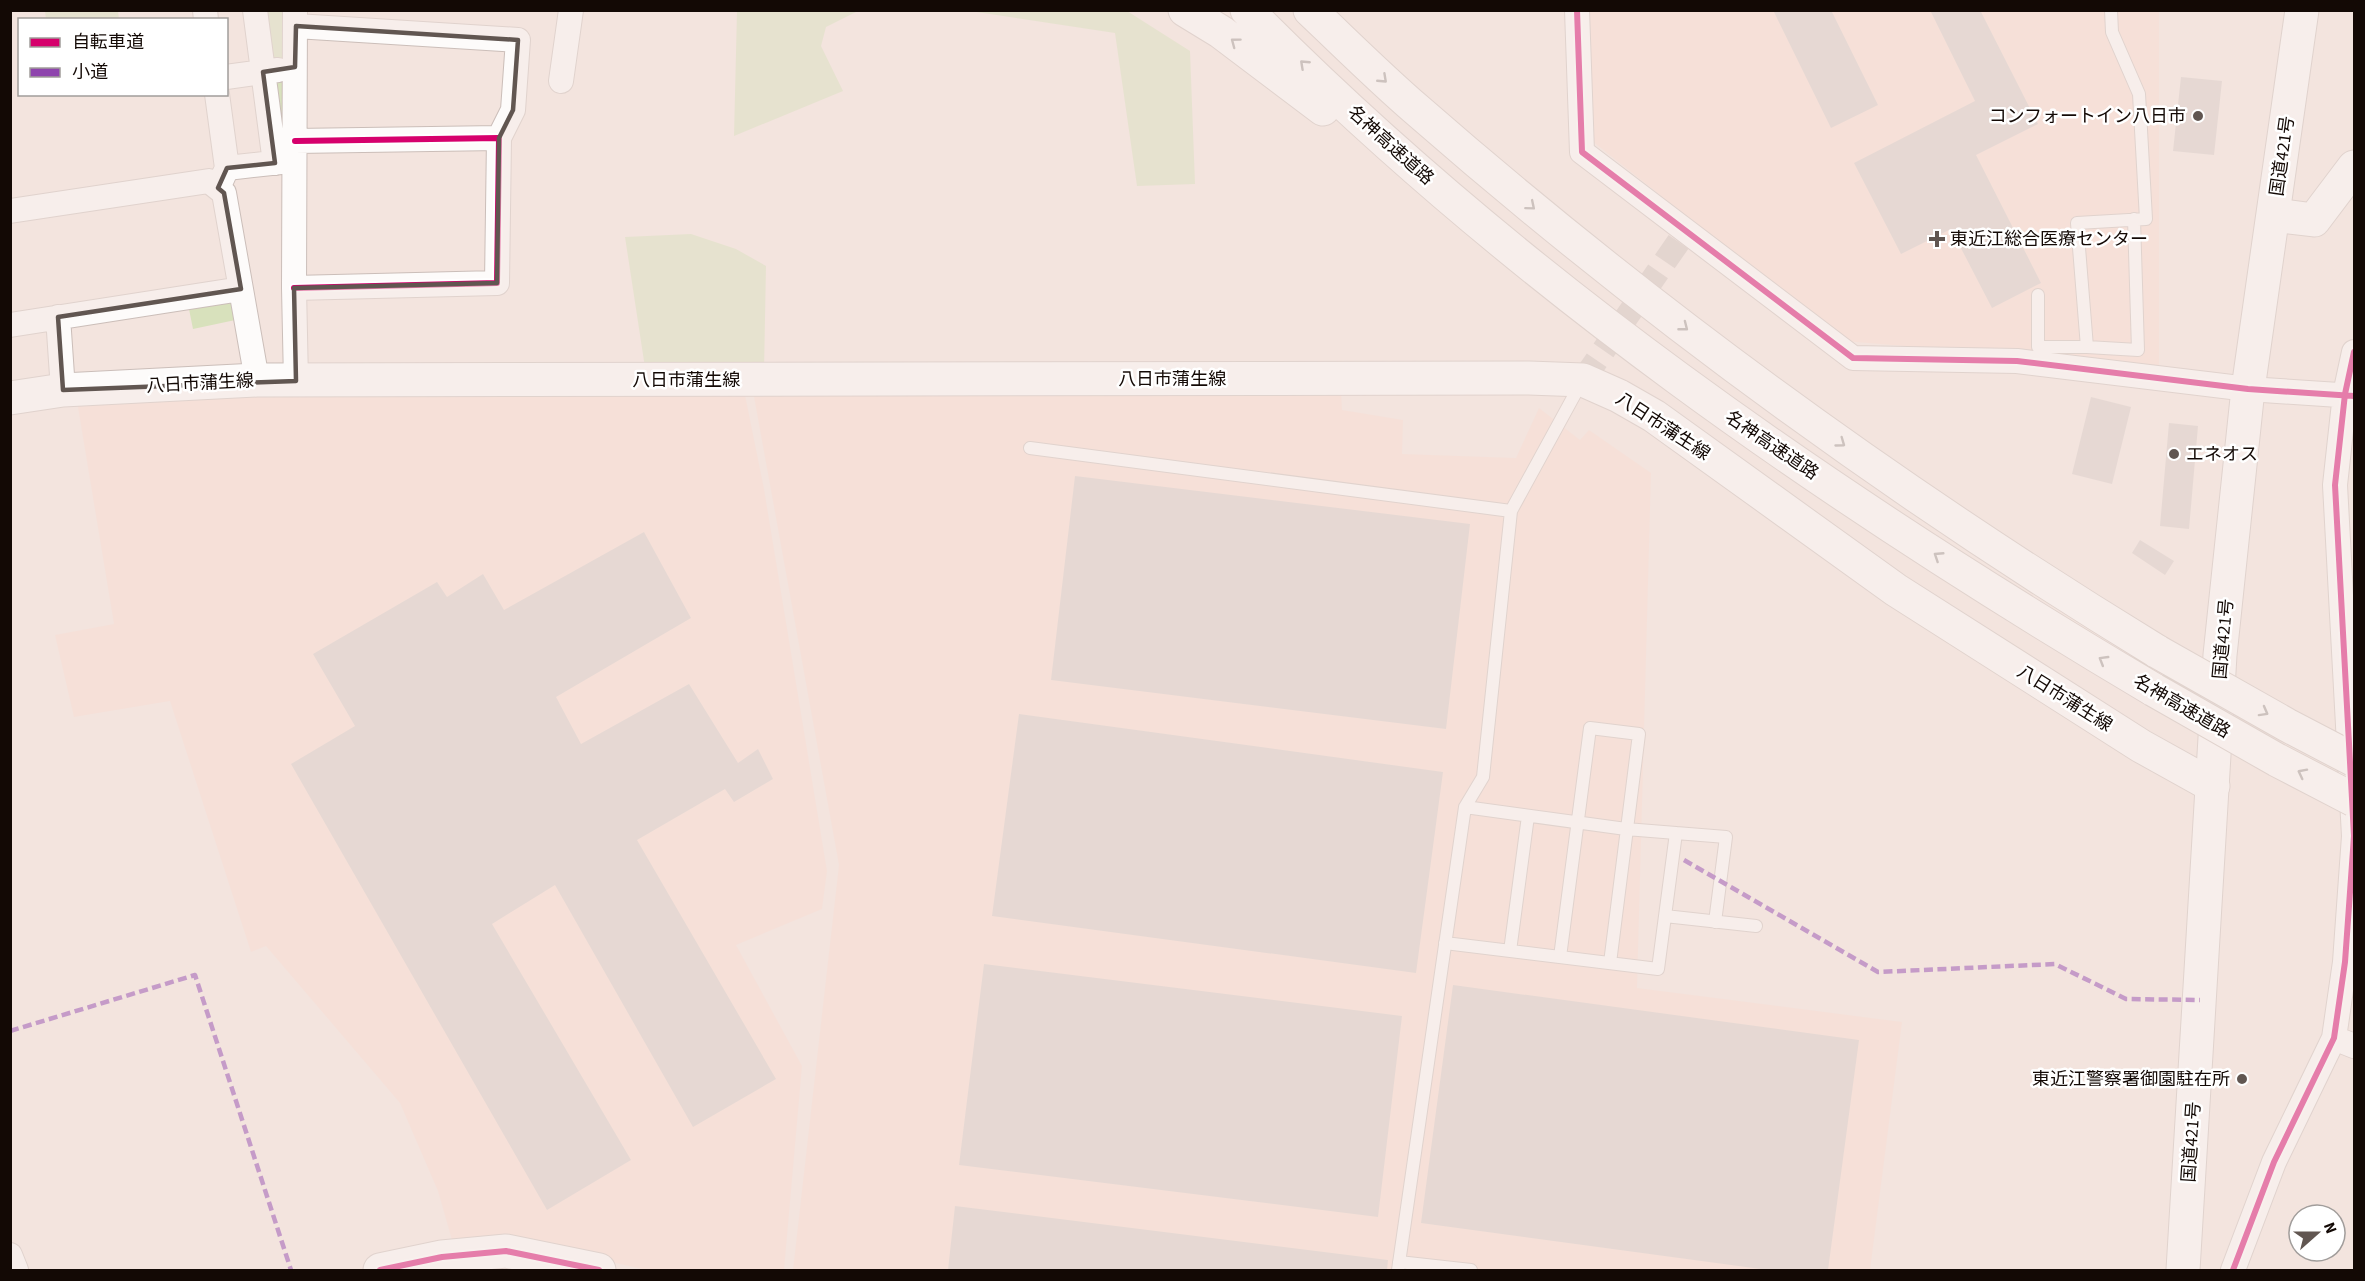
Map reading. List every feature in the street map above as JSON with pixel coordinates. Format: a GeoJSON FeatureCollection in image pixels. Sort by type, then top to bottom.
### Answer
{"type":"FeatureCollection","features":[{"type":"Feature","properties":{"kind":"main road"},"geometry":{"type":"LineString","coordinates":[[1185,10],[1221,32],[1306,95],[1513,267],[1699,395]]}},
{"type":"Feature","properties":{"kind":"main road","name":"名神高速道路"},"geometry":{"type":"LineString","coordinates":[[1247,10],[1385,141],[1520,258],[1699,395],[1890,524],[2058,632],[2277,760],[2355,800]]}},
{"type":"Feature","properties":{"kind":"main road","name":"名神高速道路"},"geometry":{"type":"LineString","coordinates":[[1310,10],[1414,108],[1549,222],[1727,361],[1910,493],[2076,602],[2158,652],[2287,725],[2355,760]]}},
{"type":"Feature","properties":{"kind":"main road","name":"国道421号"},"geometry":{"type":"LineString","coordinates":[[2183,1270],[2220,655],[2248,389],[2301,10]]}},
{"type":"Feature","properties":{"kind":"main road"},"geometry":{"type":"LineString","coordinates":[[2274,214],[2314,220],[2355,167]]}},
{"type":"Feature","properties":{"kind":"main road","name":"八日市蒲生線"},"geometry":{"type":"LineString","coordinates":[[10,398],[63,390],[257,380],[1517,378],[1583,380],[1619,396],[1654,416],[1896,590],[2141,746],[2213,786]]}},
{"type":"Feature","properties":{"kind":"main road"},"geometry":{"type":"LineString","coordinates":[[380,1270],[442,1257],[506,1251],[599,1270]]}},
{"type":"Feature","properties":{"kind":"street"},"geometry":{"type":"LineString","coordinates":[[255,10],[263,72],[288,154]]}},
{"type":"Feature","properties":{"kind":"street"},"geometry":{"type":"LineString","coordinates":[[561,81],[571,10]]}},
{"type":"Feature","properties":{"kind":"street"},"geometry":{"type":"LineString","coordinates":[[1577,10],[1582,152],[1853,358],[2016,362],[2248,389],[2350,395]]}},
{"type":"Feature","properties":{"kind":"street"},"geometry":{"type":"LineString","coordinates":[[294,288],[497,283],[499,138],[513,110],[518,40],[295,18],[296,67],[288,154],[296,381]]}},
{"type":"Feature","properties":{"kind":"street"},"geometry":{"type":"LineString","coordinates":[[228,77],[296,67]]}},
{"type":"Feature","properties":{"kind":"street"},"geometry":{"type":"LineString","coordinates":[[217,96],[224,193],[257,380]]}},
{"type":"Feature","properties":{"kind":"street"},"geometry":{"type":"LineString","coordinates":[[10,211],[209,181],[288,154],[499,138]]}},
{"type":"Feature","properties":{"kind":"street"},"geometry":{"type":"LineString","coordinates":[[10,325],[241,289]]}},
{"type":"Feature","properties":{"kind":"street"},"geometry":{"type":"LineString","coordinates":[[58,317],[63,390]]}},
{"type":"Feature","properties":{"kind":"street"},"geometry":{"type":"LineString","coordinates":[[2233,1270],[2274,1162],[2344,1042],[2345,962],[2354,836],[2335,485],[2355,352]]}},
{"type":"Feature","properties":{"kind":"street"},"geometry":{"type":"LineString","coordinates":[[10,1255],[16,1270]]}},
{"type":"Feature","properties":{"kind":"lane"},"geometry":{"type":"LineString","coordinates":[[2087,347],[2077,223],[2146,219],[2139,94],[2112,32],[2111,10]]}},
{"type":"Feature","properties":{"kind":"lane"},"geometry":{"type":"LineString","coordinates":[[2038,295],[2038,347],[2138,350],[2134,219]]}},
{"type":"Feature","properties":{"kind":"lane"},"geometry":{"type":"LineString","coordinates":[[1471,1270],[1398,1266],[1464,807],[1483,777],[1510,511],[1583,380]]}},
{"type":"Feature","properties":{"kind":"lane"},"geometry":{"type":"LineString","coordinates":[[1030,448],[1510,511]]}},
{"type":"Feature","properties":{"kind":"lane"},"geometry":{"type":"LineString","coordinates":[[1560,957],[1590,728],[1639,734],[1610,963]]}},
{"type":"Feature","properties":{"kind":"lane"},"geometry":{"type":"LineString","coordinates":[[1464,807],[1626,829],[1725,837],[1715,922]]}},
{"type":"Feature","properties":{"kind":"lane"},"geometry":{"type":"LineString","coordinates":[[1510,951],[1528,816]]}},
{"type":"Feature","properties":{"kind":"lane"},"geometry":{"type":"LineString","coordinates":[[1445,944],[1659,969],[1676,833]]}},
{"type":"Feature","properties":{"kind":"lane"},"geometry":{"type":"LineString","coordinates":[[1665,916],[1756,926]]}},
{"type":"Feature","properties":{"kind":"highlighted area"},"geometry":{"type":"Polygon","coordinates":[[[296,26],[518,40],[513,110],[499,138],[497,283],[294,288],[296,381],[63,390],[58,317],[241,289],[224,193],[218,188],[227,168],[275,163],[263,72],[295,67],[296,26]]]}},
{"type":"Feature","properties":{"kind":"shaded area","name":"東近江総合医療センター"},"geometry":{"type":"Polygon","coordinates":[[[1586,11],[2159,11],[2159,367],[1844,341],[1587,137],[1586,11]]]}},
{"type":"Feature","properties":{"kind":"shaded area"},"geometry":{"type":"Polygon","coordinates":[[[1340,374],[1342,410],[1403,420],[1402,454],[1516,458],[1539,408],[1580,440],[1589,430],[1651,473],[1637,988],[1902,1022],[1870,1270],[793,1270],[839,865],[751,380],[1340,374]]]}},
{"type":"Feature","properties":{"kind":"shaded area"},"geometry":{"type":"Polygon","coordinates":[[[743,385],[764,489],[827,871],[822,909],[736,945],[802,1066],[784,1270],[647,1270],[504,1238],[452,1240],[438,1191],[400,1103],[266,946],[251,952],[170,701],[74,717],[55,635],[114,624],[75,389],[743,385]]]}},
{"type":"Feature","properties":{"kind":"green space"},"geometry":{"type":"Polygon","coordinates":[[[45,11],[118,11],[119,18],[46,18],[45,11]]]}},
{"type":"Feature","properties":{"kind":"green space"},"geometry":{"type":"Polygon","coordinates":[[[261,11],[283,11],[284,131],[277,135],[261,11]]]}},
{"type":"Feature","properties":{"kind":"green space"},"geometry":{"type":"Polygon","coordinates":[[[737,11],[858,11],[826,27],[821,46],[843,91],[734,136],[737,11]]]}},
{"type":"Feature","properties":{"kind":"green space"},"geometry":{"type":"Polygon","coordinates":[[[970,11],[1127,11],[1190,51],[1195,184],[1137,186],[1115,33],[970,11]]]}},
{"type":"Feature","properties":{"kind":"green space"},"geometry":{"type":"Polygon","coordinates":[[[691,234],[736,249],[766,266],[764,371],[646,374],[625,237],[691,234]]]}},
{"type":"Feature","properties":{"kind":"green space"},"geometry":{"type":"Polygon","coordinates":[[[237,284],[240,319],[193,329],[187,299],[237,284]]]}},
{"type":"Feature","properties":{"kind":"building"},"geometry":{"type":"Polygon","coordinates":[[[1773,10],[1831,10],[1878,105],[1831,128],[1773,10]]]}},
{"type":"Feature","properties":{"kind":"building"},"geometry":{"type":"Polygon","coordinates":[[[1930,10],[1980,10],[2038,124],[1976,155],[2041,283],[1992,308],[1951,229],[1901,254],[1854,163],[1975,101],[1930,10]]]}},
{"type":"Feature","properties":{"kind":"building","name":"コンフォートイン八日市"},"geometry":{"type":"Polygon","coordinates":[[[2181,77],[2222,81],[2214,155],[2173,151],[2181,77]]]}},
{"type":"Feature","properties":{"kind":"building"},"geometry":{"type":"Polygon","coordinates":[[[2091,397],[2131,407],[2112,484],[2072,474],[2091,397]]]}},
{"type":"Feature","properties":{"kind":"building"},"geometry":{"type":"Polygon","coordinates":[[[2169,423],[2198,426],[2189,529],[2160,526],[2169,423]]]}},
{"type":"Feature","properties":{"kind":"building"},"geometry":{"type":"Polygon","coordinates":[[[1075,476],[1470,524],[1446,729],[1051,680],[1075,476]]]}},
{"type":"Feature","properties":{"kind":"building"},"geometry":{"type":"Polygon","coordinates":[[[644,532],[691,618],[556,697],[581,744],[689,684],[738,763],[758,749],[773,779],[734,802],[725,789],[637,840],[776,1079],[693,1127],[555,885],[492,924],[631,1160],[547,1210],[291,764],[355,726],[313,654],[437,582],[447,597],[483,574],[504,610],[644,532]]]}},
{"type":"Feature","properties":{"kind":"building"},"geometry":{"type":"Polygon","coordinates":[[[2140,540],[2174,561],[2165,575],[2132,553],[2140,540]]]}},
{"type":"Feature","properties":{"kind":"building"},"geometry":{"type":"Polygon","coordinates":[[[1019,714],[1443,772],[1416,973],[992,916],[1019,714]]]}},
{"type":"Feature","properties":{"kind":"building"},"geometry":{"type":"Polygon","coordinates":[[[984,964],[1402,1016],[1378,1217],[959,1165],[984,964]]]}},
{"type":"Feature","properties":{"kind":"building"},"geometry":{"type":"Polygon","coordinates":[[[1453,985],[1859,1040],[1828,1270],[1768,1270],[1421,1223],[1453,985]]]}},
{"type":"Feature","properties":{"kind":"building"},"geometry":{"type":"Polygon","coordinates":[[[955,1206],[1388,1260],[1387,1270],[948,1270],[955,1206]]]}},
{"type":"Feature","properties":{"kind":"tunnel"},"geometry":{"type":"LineString","coordinates":[[1583,380],[1686,231]]}},
{"type":"Feature","properties":{"kind":"marked path"},"geometry":{"type":"LineString","coordinates":[[1684,860],[1878,972],[2055,964],[2126,999],[2200,1000]]}},
{"type":"Feature","properties":{"kind":"marked path"},"geometry":{"type":"LineString","coordinates":[[10,1031],[195,975],[291,1270]]}},
{"type":"Feature","properties":{"kind":"cycle path"},"geometry":{"type":"LineString","coordinates":[[1577,10],[1582,152],[1853,358],[2017,361],[2248,389],[2354,396]]}},
{"type":"Feature","properties":{"kind":"cycle path"},"geometry":{"type":"LineString","coordinates":[[294,288],[497,283],[499,138],[295,141]]}},
{"type":"Feature","properties":{"kind":"cycle path"},"geometry":{"type":"LineString","coordinates":[[2233,1270],[2274,1162],[2334,1038],[2345,962],[2354,836],[2335,485],[2345,394],[2354,352]]}},
{"type":"Feature","properties":{"kind":"cycle path"},"geometry":{"type":"LineString","coordinates":[[380,1270],[442,1257],[506,1251],[599,1270]]}},
{"type":"Feature","properties":{"kind":"place","name":"コンフォートイン八日市"},"geometry":{"type":"Point","coordinates":[2198,116]}},
{"type":"Feature","properties":{"kind":"place","name":"東近江総合医療センター"},"geometry":{"type":"Point","coordinates":[1937,239]}},
{"type":"Feature","properties":{"kind":"place","name":"エネオス"},"geometry":{"type":"Point","coordinates":[2174,454]}},
{"type":"Feature","properties":{"kind":"place","name":"東近江警察署御園駐在所"},"geometry":{"type":"Point","coordinates":[2242,1079]}}]}
